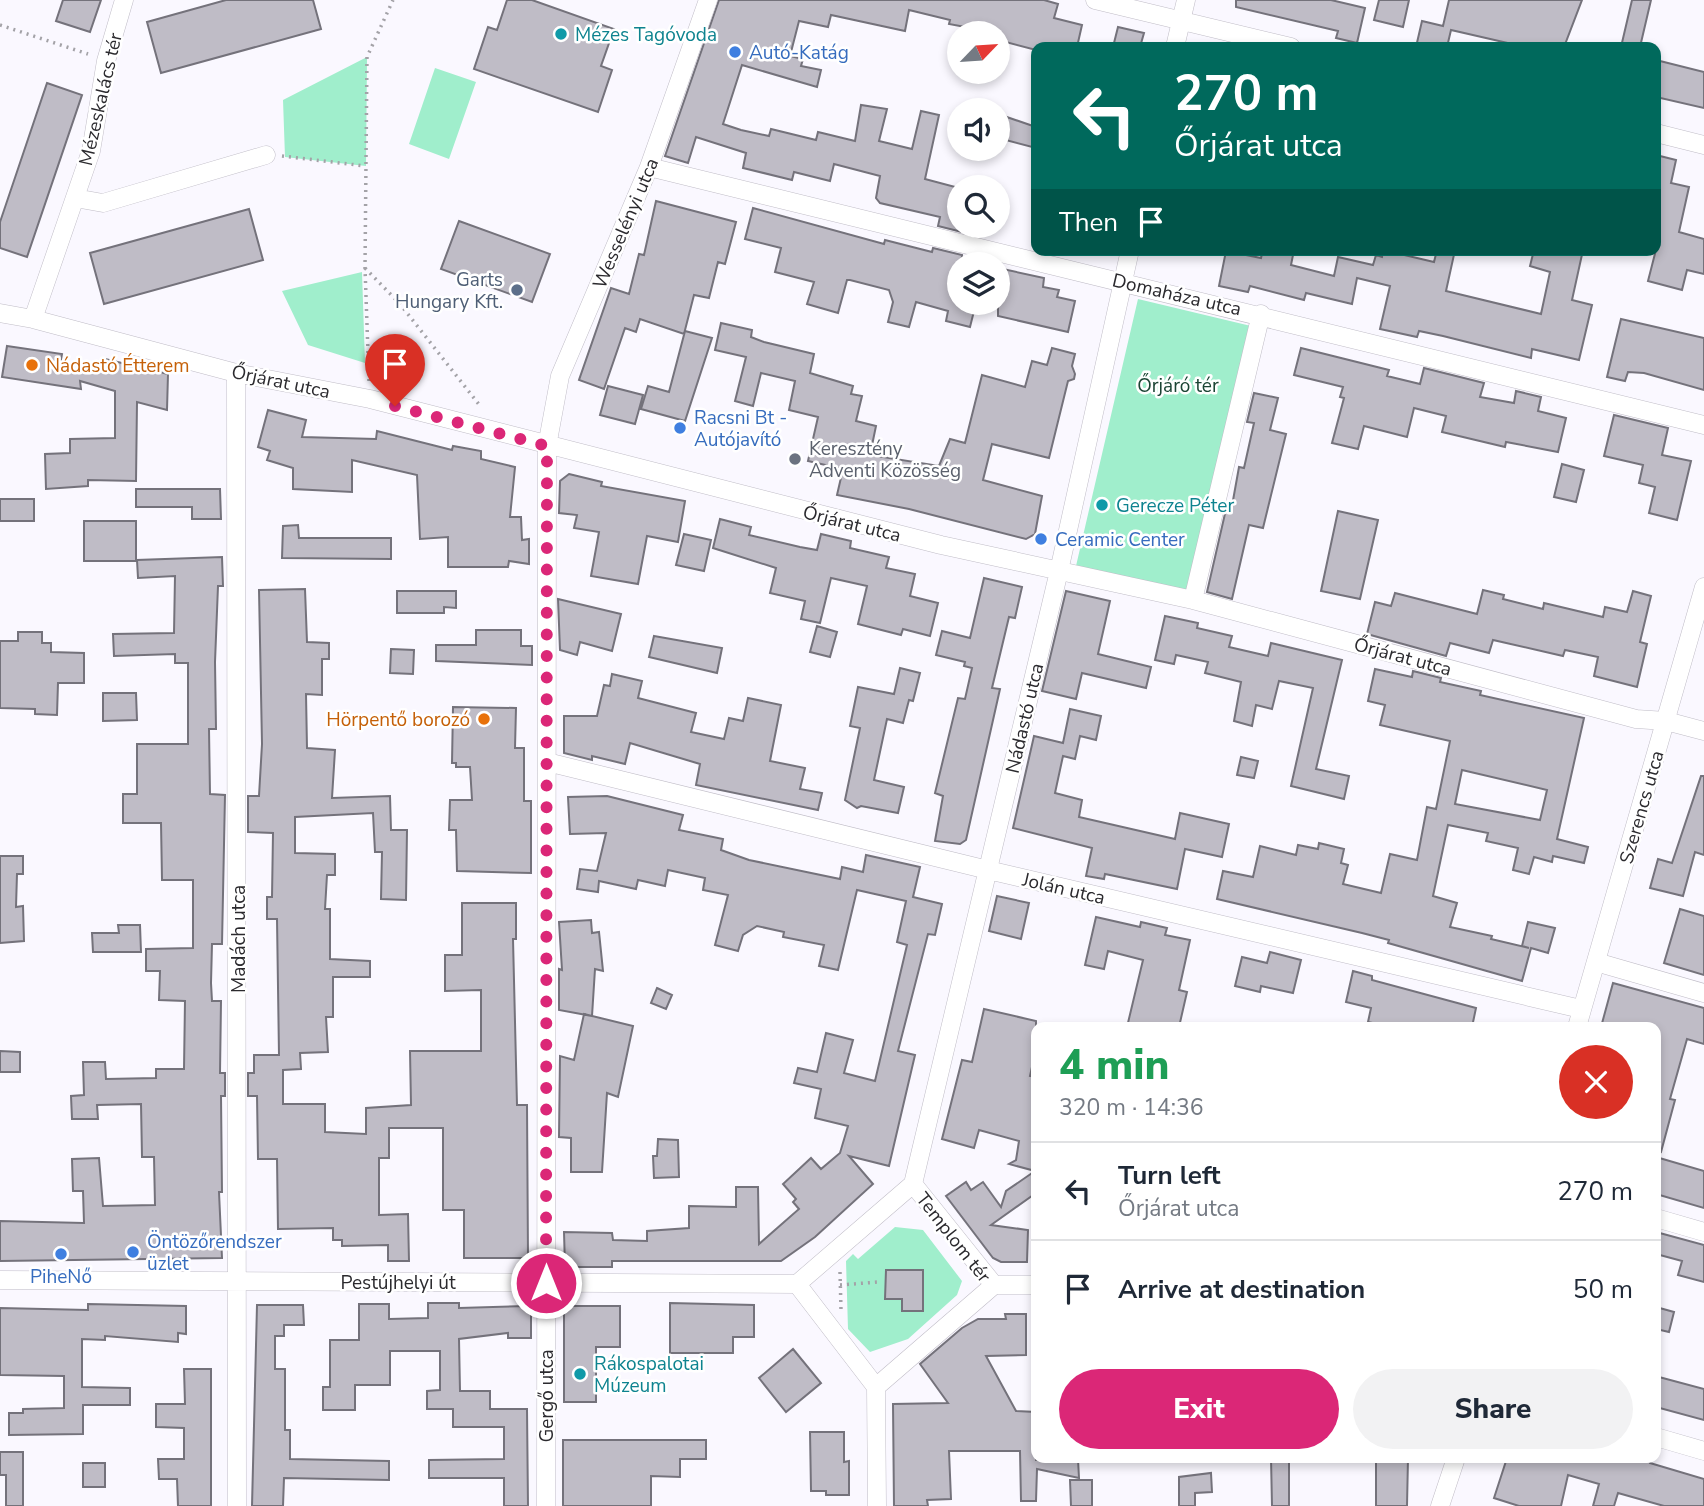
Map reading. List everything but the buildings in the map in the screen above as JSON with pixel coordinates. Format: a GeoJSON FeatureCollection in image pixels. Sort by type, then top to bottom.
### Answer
{"type":"FeatureCollection","features":[{"type":"Feature","properties":{"kind":"street","name":"Mézeskalács tér"},"geometry":{"type":"LineString","coordinates":[[33,319],[91,151],[106,61],[124,0]]}},
{"type":"Feature","properties":{"kind":"street","name":"Wesselényi utca"},"geometry":{"type":"LineString","coordinates":[[547,446],[560,376],[649,167],[708,0]]}},
{"type":"Feature","properties":{"kind":"street"},"geometry":{"type":"LineString","coordinates":[[1095,0],[1269,42]]}},
{"type":"Feature","properties":{"kind":"street"},"geometry":{"type":"LineString","coordinates":[[1176,42],[1186,0]]}},
{"type":"Feature","properties":{"kind":"street"},"geometry":{"type":"LineString","coordinates":[[1661,134],[1704,145]]}},
{"type":"Feature","properties":{"kind":"street"},"geometry":{"type":"LineString","coordinates":[[75,198],[103,203],[266,155]]}},
{"type":"Feature","properties":{"kind":"street","name":"Domaháza utca"},"geometry":{"type":"LineString","coordinates":[[649,167],[1261,314],[1704,425]]}},
{"type":"Feature","properties":{"kind":"street","name":"Nádastó utca"},"geometry":{"type":"LineString","coordinates":[[913,1184],[1059,571],[1129,256]]}},
{"type":"Feature","properties":{"kind":"street","name":"Őrjárat utca"},"geometry":{"type":"LineString","coordinates":[[0,313],[33,319],[236,373],[370,399],[940,545],[1193,600],[1636,719],[1666,721],[1704,732]]}},
{"type":"Feature","properties":{"kind":"street"},"geometry":{"type":"LineString","coordinates":[[1193,600],[1261,314]]}},
{"type":"Feature","properties":{"kind":"street","name":"Madách utca"},"geometry":{"type":"LineString","coordinates":[[236,373],[239,1281],[237,1506]]}},
{"type":"Feature","properties":{"kind":"street","name":"Gergő utca"},"geometry":{"type":"LineString","coordinates":[[546,1506],[547,446]]}},
{"type":"Feature","properties":{"kind":"street","name":"Szerencs utca"},"geometry":{"type":"LineString","coordinates":[[1578,1022],[1704,587]]}},
{"type":"Feature","properties":{"kind":"street","name":"Jolán utca"},"geometry":{"type":"LineString","coordinates":[[547,762],[988,870],[1581,1009]]}},
{"type":"Feature","properties":{"kind":"street"},"geometry":{"type":"LineString","coordinates":[[1596,962],[1704,993]]}},
{"type":"Feature","properties":{"kind":"street","name":"Templom tér"},"geometry":{"type":"LineString","coordinates":[[797,1284],[913,1184],[994,1285],[876,1387]]}},
{"type":"Feature","properties":{"kind":"street"},"geometry":{"type":"LineString","coordinates":[[1661,1219],[1704,1232]]}},
{"type":"Feature","properties":{"kind":"street","name":"Pestújhelyi út"},"geometry":{"type":"LineString","coordinates":[[0,1280],[797,1284]]}},
{"type":"Feature","properties":{"kind":"street"},"geometry":{"type":"LineString","coordinates":[[797,1284],[876,1387],[877,1506]]}},
{"type":"Feature","properties":{"kind":"street"},"geometry":{"type":"LineString","coordinates":[[994,1285],[1031,1285]]}},
{"type":"Feature","properties":{"kind":"street"},"geometry":{"type":"LineString","coordinates":[[1661,1438],[1704,1451]]}},
{"type":"Feature","properties":{"kind":"street"},"geometry":{"type":"LineString","coordinates":[[1440,1506],[1454,1463]]}},
{"type":"Feature","properties":{"kind":"path"},"geometry":{"type":"LineString","coordinates":[[370,399],[365,268],[367,57],[393,0]]}},
{"type":"Feature","properties":{"kind":"path"},"geometry":{"type":"LineString","coordinates":[[0,25],[106,61]]}},
{"type":"Feature","properties":{"kind":"path"},"geometry":{"type":"LineString","coordinates":[[266,155],[366,166]]}},
{"type":"Feature","properties":{"kind":"path"},"geometry":{"type":"LineString","coordinates":[[365,268],[400,304],[489,418],[496,433]]}},
{"type":"Feature","properties":{"kind":"path"},"geometry":{"type":"LineString","coordinates":[[839,1248],[842,1344]]}},
{"type":"Feature","properties":{"kind":"path"},"geometry":{"type":"LineString","coordinates":[[841,1285],[878,1282]]}},
{"type":"Feature","properties":{"kind":"green space"},"geometry":{"type":"Polygon","coordinates":[[[367,57],[366,166],[285,157],[283,100],[367,57]]]}},
{"type":"Feature","properties":{"kind":"green space"},"geometry":{"type":"Polygon","coordinates":[[[435,68],[476,82],[449,159],[409,144],[435,68]]]}},
{"type":"Feature","properties":{"kind":"green space"},"geometry":{"type":"Polygon","coordinates":[[[362,272],[365,363],[308,345],[282,291],[362,272]]]}},
{"type":"Feature","properties":{"kind":"green space","name":"Őrjáró tér"},"geometry":{"type":"Polygon","coordinates":[[[1138,299],[1251,326],[1188,592],[1076,566],[1138,299]]]}},
{"type":"Feature","properties":{"kind":"green space"},"geometry":{"type":"Polygon","coordinates":[[[895,1227],[923,1230],[962,1281],[957,1295],[908,1339],[870,1352],[848,1329],[846,1261],[853,1254],[858,1259],[895,1227]]]}},
{"type":"Feature","properties":{"kind":"place","name":"Mézes Tagóvoda"},"geometry":{"type":"Point","coordinates":[561,34]}},
{"type":"Feature","properties":{"kind":"place","name":"Autó-Katág"},"geometry":{"type":"Point","coordinates":[735,52]}},
{"type":"Feature","properties":{"kind":"place","name":"Garts Hungary Kft."},"geometry":{"type":"Point","coordinates":[517,290]}},
{"type":"Feature","properties":{"kind":"place","name":"Nádastó Étterem"},"geometry":{"type":"Point","coordinates":[32,365]}},
{"type":"Feature","properties":{"kind":"place","name":"Racsni Bt - Autójavító"},"geometry":{"type":"Point","coordinates":[680,428]}},
{"type":"Feature","properties":{"kind":"place","name":"Keresztény Adventi Közösség"},"geometry":{"type":"Point","coordinates":[795,459]}},
{"type":"Feature","properties":{"kind":"place","name":"Gerecze Péter"},"geometry":{"type":"Point","coordinates":[1102,505]}},
{"type":"Feature","properties":{"kind":"place","name":"Ceramic Center"},"geometry":{"type":"Point","coordinates":[1041,539]}},
{"type":"Feature","properties":{"kind":"place","name":"Hörpentő borozó"},"geometry":{"type":"Point","coordinates":[484,719]}},
{"type":"Feature","properties":{"kind":"place","name":"Öntözőrendszer üzlet"},"geometry":{"type":"Point","coordinates":[133,1252]}},
{"type":"Feature","properties":{"kind":"place","name":"PiheNő"},"geometry":{"type":"Point","coordinates":[61,1254]}},
{"type":"Feature","properties":{"kind":"place","name":"Rákospalotai Múzeum"},"geometry":{"type":"Point","coordinates":[580,1374]}},
{"type":"Feature","properties":{"kind":"route"},"geometry":{"type":"LineString","coordinates":[[395,406],[547,446],[546,1283]]}}]}
